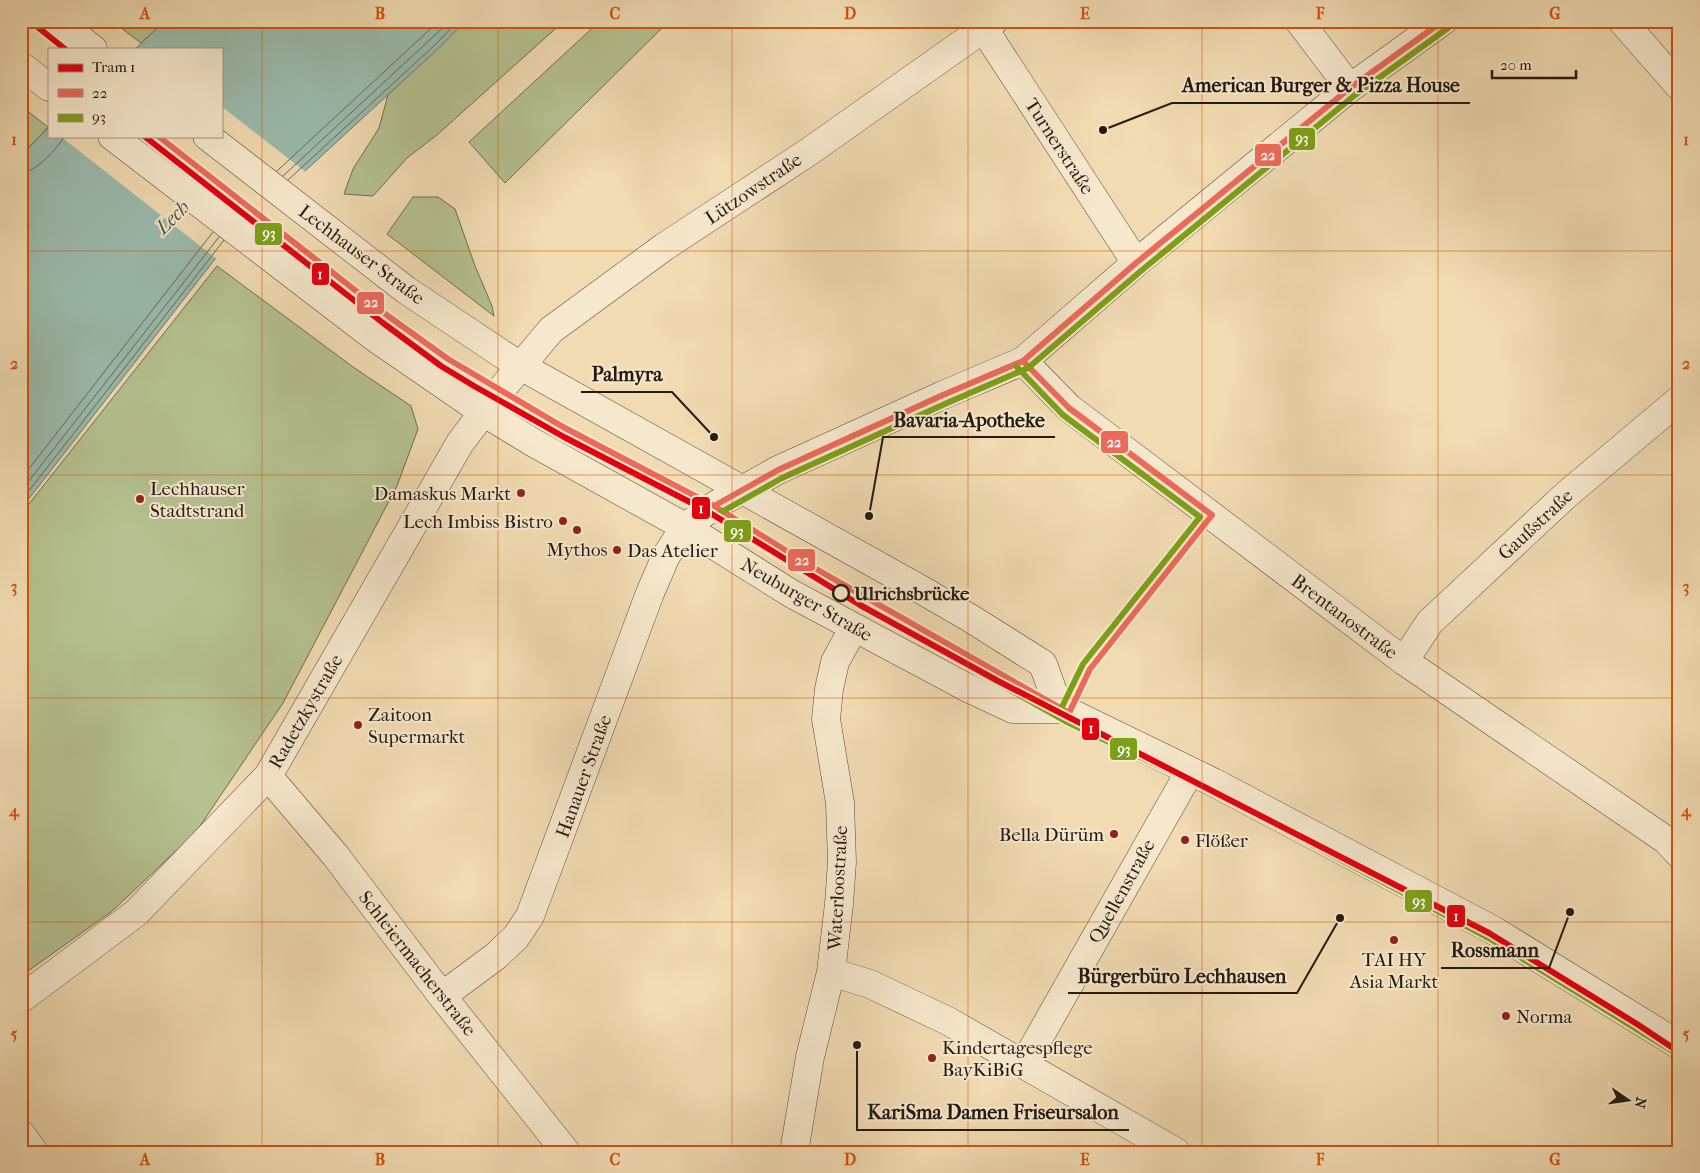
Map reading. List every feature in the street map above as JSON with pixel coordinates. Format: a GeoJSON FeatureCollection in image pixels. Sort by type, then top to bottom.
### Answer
{"type":"FeatureCollection","features":[{"type":"Feature","properties":{"kind":"street"},"geometry":{"type":"LineString","coordinates":[[57,21],[92,48]]}},
{"type":"Feature","properties":{"kind":"street"},"geometry":{"type":"LineString","coordinates":[[1299,21],[1350,88]]}},
{"type":"Feature","properties":{"kind":"street","name":"Hanauer Straße"},"geometry":{"type":"LineString","coordinates":[[442,996],[496,956],[516,937],[530,916],[650,593],[666,556],[685,528],[714,506],[778,470],[903,412],[1023,361],[1136,263],[1350,88],[1443,21]]}},
{"type":"Feature","properties":{"kind":"street"},"geometry":{"type":"LineString","coordinates":[[1622,21],[1679,86]]}},
{"type":"Feature","properties":{"kind":"street","name":"Turnerstraße"},"geometry":{"type":"LineString","coordinates":[[989,25],[1136,263]]}},
{"type":"Feature","properties":{"kind":"street","name":"Lützowstraße"},"geometry":{"type":"LineString","coordinates":[[522,366],[551,330],[648,259],[810,151],[989,25]]}},
{"type":"Feature","properties":{"kind":"street"},"geometry":{"type":"LineString","coordinates":[[21,66],[48,86]]}},
{"type":"Feature","properties":{"kind":"street"},"geometry":{"type":"LineString","coordinates":[[115,138],[374,337],[484,412]]}},
{"type":"Feature","properties":{"kind":"street","name":"Lechhauser Straße"},"geometry":{"type":"LineString","coordinates":[[210,138],[406,290],[522,366]]}},
{"type":"Feature","properties":{"kind":"street","name":"Brentanostraße"},"geometry":{"type":"LineString","coordinates":[[1023,361],[1069,408],[1404,661],[1666,840],[1679,854]]}},
{"type":"Feature","properties":{"kind":"street"},"geometry":{"type":"LineString","coordinates":[[522,366],[970,618],[1043,664],[1053,692],[1063,709]]}},
{"type":"Feature","properties":{"kind":"street","name":"Radetzkystraße"},"geometry":{"type":"LineString","coordinates":[[21,999],[136,913],[268,776],[460,443],[522,366]]}},
{"type":"Feature","properties":{"kind":"street","name":"Gaußstraße"},"geometry":{"type":"LineString","coordinates":[[1404,661],[1430,622],[1566,494],[1679,400]]}},
{"type":"Feature","properties":{"kind":"street","name":"Neuburger Straße"},"geometry":{"type":"LineString","coordinates":[[484,412],[534,443],[685,528],[792,594],[966,688],[1013,709],[1063,709],[1190,771],[1493,930],[1679,1045]]}},
{"type":"Feature","properties":{"kind":"street","name":"Waterloostraße"},"geometry":{"type":"LineString","coordinates":[[794,1152],[810,1057],[831,972],[839,904],[842,862],[840,803],[826,719],[829,689],[836,662],[854,627]]}},
{"type":"Feature","properties":{"kind":"street","name":"Quellenstraße"},"geometry":{"type":"LineString","coordinates":[[1024,1064],[1190,771]]}},
{"type":"Feature","properties":{"kind":"street","name":"Schleiermacherstraße"},"geometry":{"type":"LineString","coordinates":[[268,776],[335,855],[442,996],[566,1152]]}},
{"type":"Feature","properties":{"kind":"street"},"geometry":{"type":"LineString","coordinates":[[831,972],[870,984],[940,1017],[1176,1152]]}},
{"type":"Feature","properties":{"kind":"street"},"geometry":{"type":"LineString","coordinates":[[21,1134],[34,1152]]}},
{"type":"Feature","properties":{"kind":"green space"},"geometry":{"type":"Polygon","coordinates":[[[112,21],[165,21],[141,43],[112,21]]]}},
{"type":"Feature","properties":{"kind":"green space"},"geometry":{"type":"Polygon","coordinates":[[[465,21],[564,21],[438,134],[407,158],[373,196],[344,194],[353,169],[379,128],[388,95],[465,21]]]}},
{"type":"Feature","properties":{"kind":"green space"},"geometry":{"type":"Polygon","coordinates":[[[600,21],[669,21],[505,183],[469,142],[600,21]]]}},
{"type":"Feature","properties":{"kind":"green space"},"geometry":{"type":"Polygon","coordinates":[[[21,106],[48,127],[21,156],[21,106]]]}},
{"type":"Feature","properties":{"kind":"green space"},"geometry":{"type":"Polygon","coordinates":[[[413,197],[438,197],[455,209],[475,266],[492,306],[494,316],[387,234],[413,197]]]}},
{"type":"Feature","properties":{"kind":"green space"},"geometry":{"type":"Polygon","coordinates":[[[217,266],[353,367],[411,406],[418,429],[397,486],[283,703],[196,832],[111,912],[21,976],[21,514],[217,266]]]}},
{"type":"Feature","properties":{"kind":"water","name":"Lech"},"geometry":{"type":"Polygon","coordinates":[[[165,21],[465,21],[441,46],[229,241],[21,509],[21,156],[48,128],[48,138],[222,138],[222,48],[136,48],[165,21]]]}},
{"type":"Feature","properties":{"kind":"pier"},"geometry":{"type":"Polygon","coordinates":[[[222,107],[307,173],[231,243],[218,260],[63,138],[222,138],[222,107]]]}},
{"type":"Feature","properties":{"kind":"tram line","name":"1"},"geometry":{"type":"LineString","coordinates":[[30,21],[64,48]]}},
{"type":"Feature","properties":{"kind":"tram line","name":"1"},"geometry":{"type":"LineString","coordinates":[[147,138],[383,323],[441,366],[474,386],[564,437],[707,511],[860,605],[998,681],[1489,933],[1679,1052]]}},
{"type":"Feature","properties":{"kind":"transit line","name":"22"},"geometry":{"type":"LineString","coordinates":[[714,506],[778,470],[1023,361],[1136,263],[1350,88],[1443,21]]}},
{"type":"Feature","properties":{"kind":"transit line","name":"93"},"geometry":{"type":"LineString","coordinates":[[718,514],[782,478],[1028,368],[1142,270],[1355,95],[1448,28]]}},
{"type":"Feature","properties":{"kind":"transit line","name":"22"},"geometry":{"type":"LineString","coordinates":[[161,138],[388,316],[448,359],[563,427],[714,506],[809,565],[1069,713]]}},
{"type":"Feature","properties":{"kind":"transit line","name":"93"},"geometry":{"type":"LineString","coordinates":[[153,143],[383,323],[444,367],[559,435],[710,514],[805,573],[1065,721],[1209,790],[1489,938],[1674,1052]]}},
{"type":"Feature","properties":{"kind":"transit line","name":"22"},"geometry":{"type":"LineString","coordinates":[[1023,361],[1069,408],[1212,515]]}},
{"type":"Feature","properties":{"kind":"transit line","name":"93"},"geometry":{"type":"LineString","coordinates":[[1017,367],[1063,415],[1200,517],[1083,664],[1061,709]]}},
{"type":"Feature","properties":{"kind":"transit line","name":"22"},"geometry":{"type":"LineString","coordinates":[[1069,713],[1090,669],[1212,515]]}},
{"type":"Feature","properties":{"kind":"place","name":"American Burger & Pizza House"},"geometry":{"type":"Point","coordinates":[1103,130]}},
{"type":"Feature","properties":{"kind":"place","name":"Palmyra"},"geometry":{"type":"Point","coordinates":[714,437]}},
{"type":"Feature","properties":{"kind":"place","name":"Damaskus Markt"},"geometry":{"type":"Point","coordinates":[521,493]}},
{"type":"Feature","properties":{"kind":"place","name":"Lechhauser Stadtstrand"},"geometry":{"type":"Point","coordinates":[140,499]}},
{"type":"Feature","properties":{"kind":"place","name":"Bavaria-Apotheke"},"geometry":{"type":"Point","coordinates":[869,516]}},
{"type":"Feature","properties":{"kind":"place","name":"Lech Imbiss Bistro"},"geometry":{"type":"Point","coordinates":[563,521]}},
{"type":"Feature","properties":{"kind":"place","name":"Mythos"},"geometry":{"type":"Point","coordinates":[577,530]}},
{"type":"Feature","properties":{"kind":"place","name":"Das Atelier"},"geometry":{"type":"Point","coordinates":[617,550]}},
{"type":"Feature","properties":{"kind":"place","name":"Ulrichsbrücke"},"geometry":{"type":"Point","coordinates":[841,593]}},
{"type":"Feature","properties":{"kind":"place","name":"Zaitoon Supermarkt"},"geometry":{"type":"Point","coordinates":[358,725]}},
{"type":"Feature","properties":{"kind":"place","name":"Bella Dürüm"},"geometry":{"type":"Point","coordinates":[1114,834]}},
{"type":"Feature","properties":{"kind":"place","name":"Flößer"},"geometry":{"type":"Point","coordinates":[1185,840]}},
{"type":"Feature","properties":{"kind":"place","name":"Rossmann"},"geometry":{"type":"Point","coordinates":[1570,912]}},
{"type":"Feature","properties":{"kind":"place","name":"Bürgerbüro Lechhausen"},"geometry":{"type":"Point","coordinates":[1340,918]}},
{"type":"Feature","properties":{"kind":"place","name":"TAI HY Asia Markt"},"geometry":{"type":"Point","coordinates":[1394,940]}},
{"type":"Feature","properties":{"kind":"place","name":"Norma"},"geometry":{"type":"Point","coordinates":[1506,1016]}},
{"type":"Feature","properties":{"kind":"place","name":"KariSma Damen Friseursalon"},"geometry":{"type":"Point","coordinates":[857,1045]}},
{"type":"Feature","properties":{"kind":"place","name":"Kindertagespflege BayKiBiG"},"geometry":{"type":"Point","coordinates":[932,1058]}}]}
